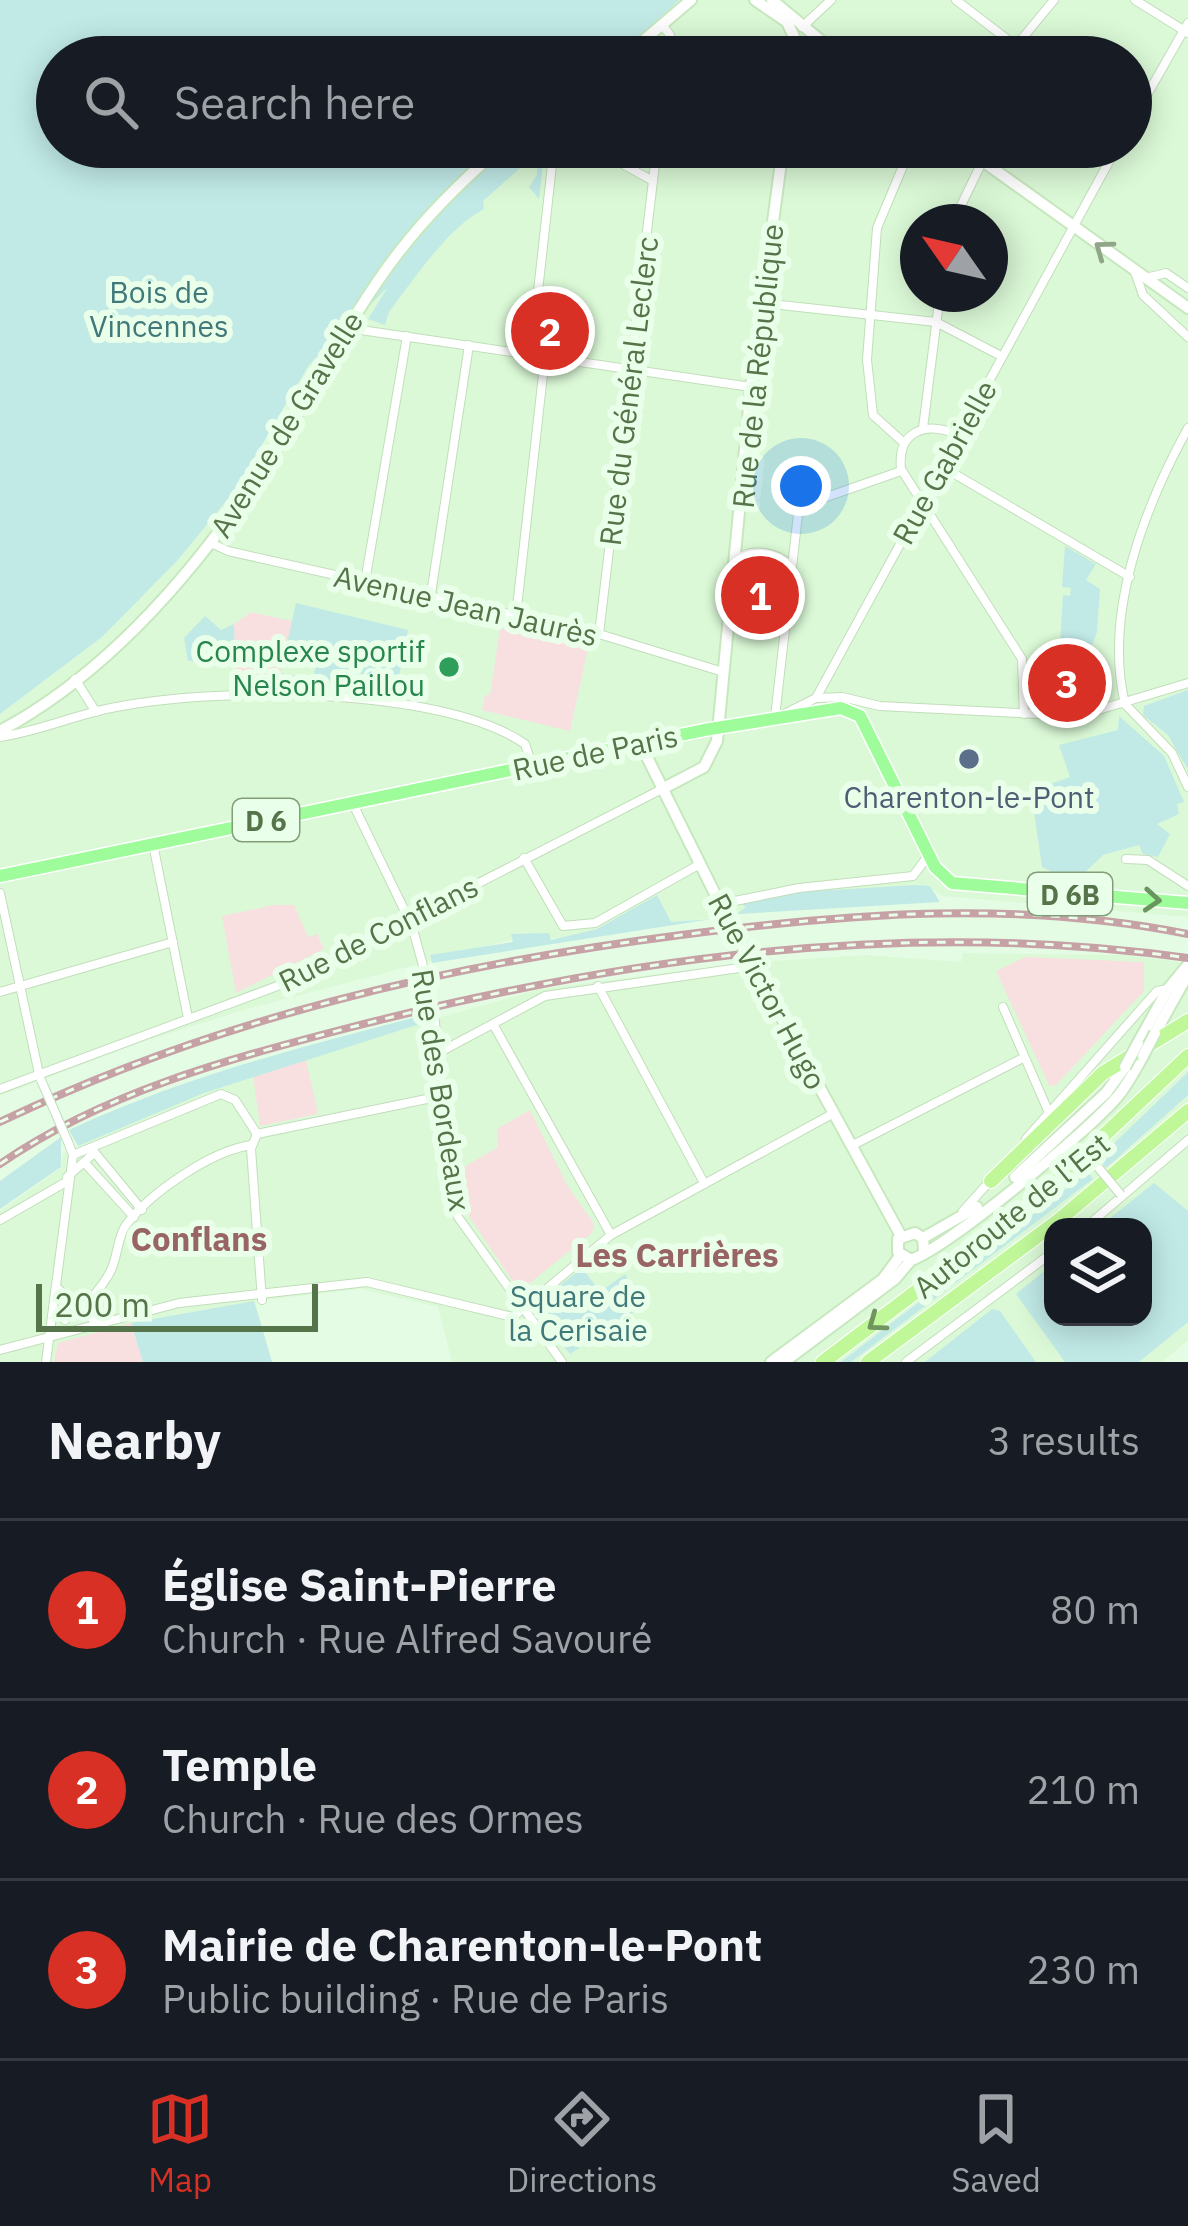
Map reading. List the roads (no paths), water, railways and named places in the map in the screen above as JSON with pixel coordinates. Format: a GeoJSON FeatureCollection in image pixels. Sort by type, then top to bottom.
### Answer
{"type":"FeatureCollection","features":[{"type":"Feature","properties":{"kind":"highway"},"geometry":{"type":"LineString","coordinates":[[991,1181],[1103,1073],[1188,1022]]}},
{"type":"Feature","properties":{"kind":"highway","name":"Autoroute de l’Est"},"geometry":{"type":"LineString","coordinates":[[823,1362],[1028,1207],[1188,1056]]}},
{"type":"Feature","properties":{"kind":"highway","name":"Autoroute de l’Est"},"geometry":{"type":"LineString","coordinates":[[868,1362],[1076,1208],[1188,1111]]}},
{"type":"Feature","properties":{"kind":"main road"},"geometry":{"type":"LineString","coordinates":[[650,36],[691,0]]}},
{"type":"Feature","properties":{"kind":"main road"},"geometry":{"type":"LineString","coordinates":[[755,0],[787,22],[791,36]]}},
{"type":"Feature","properties":{"kind":"main road"},"geometry":{"type":"LineString","coordinates":[[772,0],[817,36]]}},
{"type":"Feature","properties":{"kind":"main road","name":"Avenue de Gravelle"},"geometry":{"type":"LineString","coordinates":[[6,732],[133,629],[211,543],[284,436],[346,328],[410,238],[480,168]]}},
{"type":"Feature","properties":{"kind":"main road","name":"Rue de la République"},"geometry":{"type":"LineString","coordinates":[[718,728],[751,387],[780,168]]}},
{"type":"Feature","properties":{"kind":"main road"},"geometry":{"type":"LineString","coordinates":[[993,168],[1188,308]]}},
{"type":"Feature","properties":{"kind":"main road","name":"D 6B"},"geometry":{"type":"LineString","coordinates":[[779,716],[841,708],[856,713],[929,856],[940,873],[960,886],[1188,903]]}},
{"type":"Feature","properties":{"kind":"main road","name":"Rue de Paris"},"geometry":{"type":"LineString","coordinates":[[0,876],[779,716]]}},
{"type":"Feature","properties":{"kind":"main road","name":"Rue de Conflans"},"geometry":{"type":"LineString","coordinates":[[662,789],[710,762],[718,728]]}},
{"type":"Feature","properties":{"kind":"main road","name":"Rue Victor Hugo"},"geometry":{"type":"LineString","coordinates":[[640,743],[723,910],[901,1236]]}},
{"type":"Feature","properties":{"kind":"main road"},"geometry":{"type":"LineString","coordinates":[[771,1362],[884,1280],[906,1258],[1075,1140],[1125,1067],[1168,989],[1188,970]]}},
{"type":"Feature","properties":{"kind":"main road"},"geometry":{"type":"LineString","coordinates":[[906,1258],[901,1236],[910,1232],[924,1245],[943,1243],[1075,1140],[1118,1096],[1188,970]]}},
{"type":"Feature","properties":{"kind":"main road"},"geometry":{"type":"LineString","coordinates":[[784,1362],[883,1288],[906,1258]]}},
{"type":"Feature","properties":{"kind":"street"},"geometry":{"type":"LineString","coordinates":[[787,22],[807,27],[831,0]]}},
{"type":"Feature","properties":{"kind":"street"},"geometry":{"type":"LineString","coordinates":[[956,0],[1003,36]]}},
{"type":"Feature","properties":{"kind":"street"},"geometry":{"type":"LineString","coordinates":[[1024,36],[1054,0]]}},
{"type":"Feature","properties":{"kind":"street"},"geometry":{"type":"LineString","coordinates":[[1135,0],[1186,29],[1152,87]]}},
{"type":"Feature","properties":{"kind":"street"},"geometry":{"type":"LineString","coordinates":[[663,26],[670,36]]}},
{"type":"Feature","properties":{"kind":"street"},"geometry":{"type":"LineString","coordinates":[[531,355],[552,168]]}},
{"type":"Feature","properties":{"kind":"street"},"geometry":{"type":"LineString","coordinates":[[630,168],[653,181]]}},
{"type":"Feature","properties":{"kind":"street","name":"Rue du Général Leclerc"},"geometry":{"type":"LineString","coordinates":[[599,634],[655,168]]}},
{"type":"Feature","properties":{"kind":"street"},"geometry":{"type":"LineString","coordinates":[[902,168],[878,228],[868,404],[884,430],[904,443]]}},
{"type":"Feature","properties":{"kind":"street"},"geometry":{"type":"LineString","coordinates":[[961,204],[978,168]]}},
{"type":"Feature","properties":{"kind":"street","name":"Rue Gabrielle"},"geometry":{"type":"LineString","coordinates":[[816,698],[1105,168]]}},
{"type":"Feature","properties":{"kind":"street"},"geometry":{"type":"LineString","coordinates":[[1188,287],[1166,273],[1140,275],[1144,295],[1188,337]]}},
{"type":"Feature","properties":{"kind":"street"},"geometry":{"type":"LineString","coordinates":[[761,303],[936,322],[1001,356]]}},
{"type":"Feature","properties":{"kind":"street"},"geometry":{"type":"LineString","coordinates":[[937,312],[923,428],[904,443],[901,470],[1022,659],[1024,714]]}},
{"type":"Feature","properties":{"kind":"street"},"geometry":{"type":"LineString","coordinates":[[346,328],[751,387]]}},
{"type":"Feature","properties":{"kind":"street"},"geometry":{"type":"LineString","coordinates":[[365,582],[406,337]]}},
{"type":"Feature","properties":{"kind":"street"},"geometry":{"type":"LineString","coordinates":[[431,594],[469,345]]}},
{"type":"Feature","properties":{"kind":"street"},"geometry":{"type":"LineString","coordinates":[[516,616],[545,357]]}},
{"type":"Feature","properties":{"kind":"street"},"geometry":{"type":"LineString","coordinates":[[923,428],[958,435]]}},
{"type":"Feature","properties":{"kind":"street"},"geometry":{"type":"LineString","coordinates":[[1188,428],[1150,505],[1123,613],[1125,704],[1172,753],[1188,787]]}},
{"type":"Feature","properties":{"kind":"street"},"geometry":{"type":"LineString","coordinates":[[941,466],[1130,577]]}},
{"type":"Feature","properties":{"kind":"street"},"geometry":{"type":"LineString","coordinates":[[779,716],[801,509],[901,470]]}},
{"type":"Feature","properties":{"kind":"street","name":"Avenue Jean Jaurès"},"geometry":{"type":"LineString","coordinates":[[211,543],[599,634],[720,671]]}},
{"type":"Feature","properties":{"kind":"street"},"geometry":{"type":"LineString","coordinates":[[735,562],[744,554],[774,554],[793,568]]}},
{"type":"Feature","properties":{"kind":"street"},"geometry":{"type":"LineString","coordinates":[[75,679],[96,712]]}},
{"type":"Feature","properties":{"kind":"street"},"geometry":{"type":"LineString","coordinates":[[816,698],[1078,716],[1188,683]]}},
{"type":"Feature","properties":{"kind":"street"},"geometry":{"type":"LineString","coordinates":[[6,732],[147,701],[255,692],[400,704],[502,731],[525,744],[532,765]]}},
{"type":"Feature","properties":{"kind":"street","name":"Rue de Paris"},"geometry":{"type":"LineString","coordinates":[[779,716],[816,698]]}},
{"type":"Feature","properties":{"kind":"street","name":"Rue de Conflans"},"geometry":{"type":"LineString","coordinates":[[0,1089],[280,985],[662,789]]}},
{"type":"Feature","properties":{"kind":"street","name":"Rue des Bordeaux"},"geometry":{"type":"LineString","coordinates":[[352,802],[408,918],[422,962],[442,1051],[458,1217],[520,1310],[562,1362]]}},
{"type":"Feature","properties":{"kind":"street"},"geometry":{"type":"LineString","coordinates":[[153,844],[188,1018]]}},
{"type":"Feature","properties":{"kind":"street"},"geometry":{"type":"LineString","coordinates":[[723,910],[799,888],[913,876],[929,856]]}},
{"type":"Feature","properties":{"kind":"street"},"geometry":{"type":"LineString","coordinates":[[524,858],[563,926],[595,923],[700,864]]}},
{"type":"Feature","properties":{"kind":"street"},"geometry":{"type":"LineString","coordinates":[[1126,859],[1148,860],[1188,886]]}},
{"type":"Feature","properties":{"kind":"street"},"geometry":{"type":"LineString","coordinates":[[0,893],[40,1076],[74,1155],[66,1180],[46,1362]]}},
{"type":"Feature","properties":{"kind":"street"},"geometry":{"type":"LineString","coordinates":[[0,992],[173,941]]}},
{"type":"Feature","properties":{"kind":"street"},"geometry":{"type":"LineString","coordinates":[[442,1051],[545,996],[752,964]]}},
{"type":"Feature","properties":{"kind":"street"},"geometry":{"type":"LineString","coordinates":[[598,986],[704,1184]]}},
{"type":"Feature","properties":{"kind":"street"},"geometry":{"type":"LineString","coordinates":[[950,1226],[1157,991],[1168,989]]}},
{"type":"Feature","properties":{"kind":"street"},"geometry":{"type":"LineString","coordinates":[[1004,1007],[1048,1113]]}},
{"type":"Feature","properties":{"kind":"street"},"geometry":{"type":"LineString","coordinates":[[493,1024],[611,1235]]}},
{"type":"Feature","properties":{"kind":"street"},"geometry":{"type":"LineString","coordinates":[[851,1146],[1023,1058]]}},
{"type":"Feature","properties":{"kind":"street"},"geometry":{"type":"LineString","coordinates":[[74,1155],[221,1094],[235,1100],[257,1134]]}},
{"type":"Feature","properties":{"kind":"street"},"geometry":{"type":"LineString","coordinates":[[257,1134],[446,1094]]}},
{"type":"Feature","properties":{"kind":"street"},"geometry":{"type":"LineString","coordinates":[[0,1350],[179,1303],[367,1282],[506,1316],[520,1310],[611,1235],[834,1113]]}},
{"type":"Feature","properties":{"kind":"street"},"geometry":{"type":"LineString","coordinates":[[257,1134],[252,1145],[262,1297]]}},
{"type":"Feature","properties":{"kind":"street"},"geometry":{"type":"LineString","coordinates":[[1075,1140],[1122,1196]]}},
{"type":"Feature","properties":{"kind":"street"},"geometry":{"type":"LineString","coordinates":[[1096,1218],[1188,1140]]}},
{"type":"Feature","properties":{"kind":"street"},"geometry":{"type":"LineString","coordinates":[[65,1320],[106,1279],[122,1230],[138,1213],[220,1157],[252,1145]]}},
{"type":"Feature","properties":{"kind":"street"},"geometry":{"type":"LineString","coordinates":[[0,1220],[66,1180],[92,1151]]}},
{"type":"Feature","properties":{"kind":"street"},"geometry":{"type":"LineString","coordinates":[[92,1151],[138,1213]]}},
{"type":"Feature","properties":{"kind":"street"},"geometry":{"type":"LineString","coordinates":[[84,1162],[138,1213]]}},
{"type":"Feature","properties":{"kind":"street"},"geometry":{"type":"LineString","coordinates":[[906,1362],[1044,1259]]}},
{"type":"Feature","properties":{"kind":"street"},"geometry":{"type":"LineString","coordinates":[[56,1287],[98,1324]]}},
{"type":"Feature","properties":{"kind":"railway"},"geometry":{"type":"LineString","coordinates":[[0,1122],[81,1086],[248,1025],[419,980],[593,947],[808,921],[935,914],[1061,917],[1188,934]]}},
{"type":"Feature","properties":{"kind":"railway"},"geometry":{"type":"LineString","coordinates":[[0,1164],[80,1117],[210,1067],[344,1029],[552,982],[763,952],[869,944],[975,942],[1188,958]]}},
{"type":"Feature","properties":{"kind":"place","name":"Temple"},"geometry":{"type":"Point","coordinates":[550,331]}},
{"type":"Feature","properties":{"kind":"place","name":"Église Saint-Pierre"},"geometry":{"type":"Point","coordinates":[760,595]}},
{"type":"Feature","properties":{"kind":"place","name":"Complexe sportif Nelson Paillou"},"geometry":{"type":"Point","coordinates":[449,667]}},
{"type":"Feature","properties":{"kind":"place","name":"Mairie de Charenton-le-Pont"},"geometry":{"type":"Point","coordinates":[1067,683]}},
{"type":"Feature","properties":{"kind":"place","name":"Charenton-le-Pont"},"geometry":{"type":"Point","coordinates":[969,759]}},
{"type":"Feature","properties":{"kind":"district","name":"Conflans"},"geometry":{"type":"Point","coordinates":[199,1238]}},
{"type":"Feature","properties":{"kind":"district","name":"Les Carrières"},"geometry":{"type":"Point","coordinates":[677,1254]}},
{"type":"Feature","properties":{"kind":"park label","name":"Bois de Vincennes"},"geometry":{"type":"Point","coordinates":[159,308]}},
{"type":"Feature","properties":{"kind":"park label","name":"Square de la Cerisaie"},"geometry":{"type":"Point","coordinates":[578,1312]}}]}
